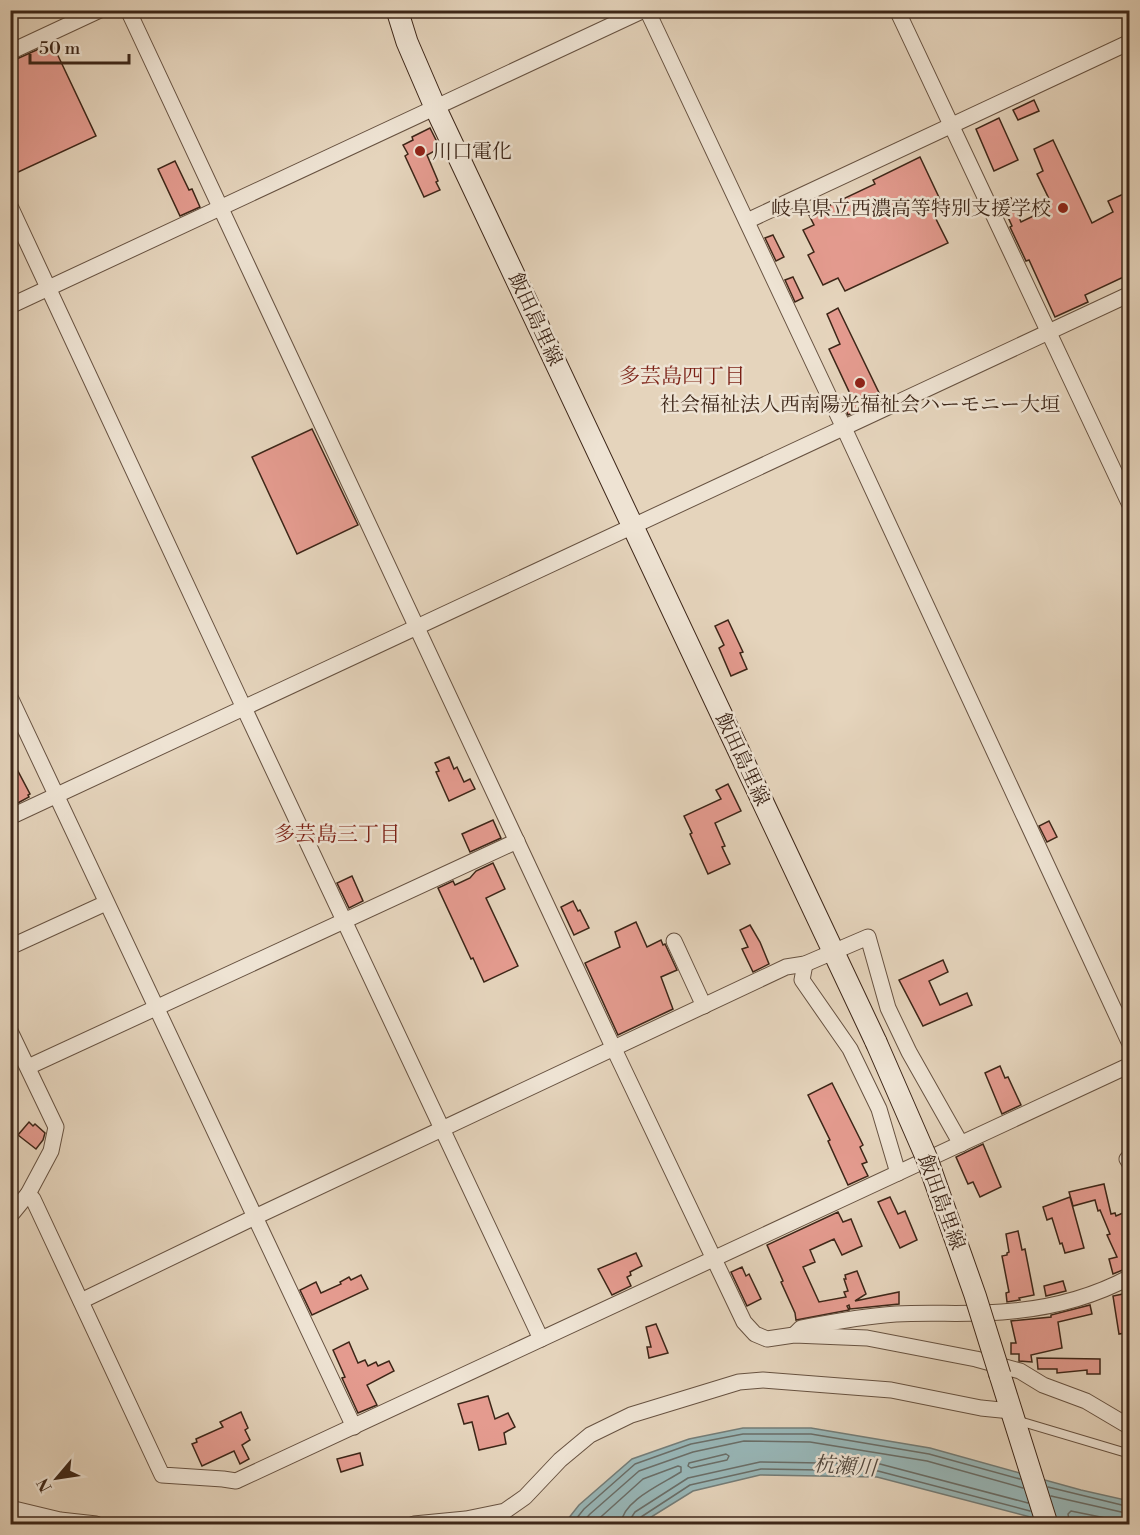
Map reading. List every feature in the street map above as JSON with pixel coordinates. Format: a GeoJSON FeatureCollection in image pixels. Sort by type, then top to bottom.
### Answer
{"type":"FeatureCollection","features":[{"type":"Feature","properties":{"kind":"main road","name":"飯田島里線"},"geometry":{"type":"LineString","coordinates":[[397,10],[406,42],[435,107],[876,1042],[927,1159],[975,1295],[1047,1524]]}},
{"type":"Feature","properties":{"kind":"street"},"geometry":{"type":"LineString","coordinates":[[10,52],[100,10]]}},
{"type":"Feature","properties":{"kind":"street"},"geometry":{"type":"LineString","coordinates":[[128,10],[744,1322],[755,1334],[767,1339],[794,1335],[867,1338],[976,1359],[1020,1371],[1043,1385],[1086,1401],[1130,1427]]}},
{"type":"Feature","properties":{"kind":"street"},"geometry":{"type":"LineString","coordinates":[[10,306],[646,10],[843,426],[1130,1044]]}},
{"type":"Feature","properties":{"kind":"street"},"geometry":{"type":"LineString","coordinates":[[897,10],[1130,505]]}},
{"type":"Feature","properties":{"kind":"street"},"geometry":{"type":"LineString","coordinates":[[747,221],[1130,42]]}},
{"type":"Feature","properties":{"kind":"street"},"geometry":{"type":"LineString","coordinates":[[10,206],[541,1339]]}},
{"type":"Feature","properties":{"kind":"street"},"geometry":{"type":"LineString","coordinates":[[10,817],[843,426],[1130,294]]}},
{"type":"Feature","properties":{"kind":"street"},"geometry":{"type":"LineString","coordinates":[[10,698],[354,1427]]}},
{"type":"Feature","properties":{"kind":"street"},"geometry":{"type":"LineString","coordinates":[[28,1067],[517,841]]}},
{"type":"Feature","properties":{"kind":"street"},"geometry":{"type":"LineString","coordinates":[[10,947],[106,903]]}},
{"type":"Feature","properties":{"kind":"street"},"geometry":{"type":"LineString","coordinates":[[81,1301],[786,967],[805,964],[868,937],[888,1008],[909,1052],[961,1144]]}},
{"type":"Feature","properties":{"kind":"street"},"geometry":{"type":"LineString","coordinates":[[674,941],[704,1006]]}},
{"type":"Feature","properties":{"kind":"street"},"geometry":{"type":"LineString","coordinates":[[805,964],[802,980],[850,1049],[879,1108],[898,1173]]}},
{"type":"Feature","properties":{"kind":"street"},"geometry":{"type":"LineString","coordinates":[[10,1031],[56,1127],[51,1151],[28,1194],[10,1216]]}},
{"type":"Feature","properties":{"kind":"street"},"geometry":{"type":"LineString","coordinates":[[28,1194],[33,1199],[162,1475],[236,1482],[1130,1065]]}},
{"type":"Feature","properties":{"kind":"street"},"geometry":{"type":"LineString","coordinates":[[1130,1158],[1127,1159],[1130,1164]]}},
{"type":"Feature","properties":{"kind":"street"},"geometry":{"type":"LineString","coordinates":[[794,1335],[801,1328],[847,1319],[896,1314],[1002,1312],[1049,1306],[1110,1287],[1130,1277]]}},
{"type":"Feature","properties":{"kind":"street"},"geometry":{"type":"LineString","coordinates":[[414,1524],[466,1519],[505,1511],[525,1497],[560,1460],[590,1435],[631,1415],[739,1382],[763,1380],[891,1390],[981,1408],[1014,1421]]}},
{"type":"Feature","properties":{"kind":"street"},"geometry":{"type":"LineString","coordinates":[[10,1508],[60,1520],[96,1524]]}},
{"type":"Feature","properties":{"kind":"lane"},"geometry":{"type":"LineString","coordinates":[[1014,1421],[1130,1454]]}},
{"type":"Feature","properties":{"kind":"water","name":"杭瀬川"},"geometry":{"type":"Polygon","coordinates":[[[743,1428],[811,1428],[930,1448],[1081,1490],[1130,1501],[1129,1524],[1057,1524],[877,1477],[760,1475],[693,1491],[640,1524],[564,1524],[579,1505],[632,1459],[689,1439],[743,1428]]]}},
{"type":"Feature","properties":{"kind":"building"},"geometry":{"type":"Polygon","coordinates":[[[52,43],[96,136],[14,174],[10,166],[10,62],[52,43]]]}},
{"type":"Feature","properties":{"kind":"building"},"geometry":{"type":"Polygon","coordinates":[[[1034,100],[1039,111],[1018,120],[1013,110],[1034,100]]]}},
{"type":"Feature","properties":{"kind":"building"},"geometry":{"type":"Polygon","coordinates":[[[999,118],[1018,160],[994,171],[976,129],[999,118]]]}},
{"type":"Feature","properties":{"kind":"building"},"geometry":{"type":"Polygon","coordinates":[[[430,128],[440,148],[427,155],[440,190],[424,197],[405,156],[408,154],[403,145],[413,140],[412,137],[430,128]]]}},
{"type":"Feature","properties":{"kind":"building"},"geometry":{"type":"Polygon","coordinates":[[[1053,140],[1092,223],[1113,212],[1108,201],[1130,191],[1130,274],[1085,295],[1088,302],[1055,317],[1029,260],[1026,261],[1010,227],[1012,226],[1001,202],[1011,198],[1021,222],[1044,211],[1042,207],[1051,203],[1037,174],[1043,171],[1034,149],[1053,140]]]}},
{"type":"Feature","properties":{"kind":"building"},"geometry":{"type":"Polygon","coordinates":[[[920,157],[944,208],[933,213],[948,243],[845,291],[838,278],[823,285],[808,255],[814,252],[803,230],[814,225],[809,215],[875,184],[873,180],[920,157]]]}},
{"type":"Feature","properties":{"kind":"building"},"geometry":{"type":"Polygon","coordinates":[[[175,161],[200,207],[180,216],[158,169],[175,161]]]}},
{"type":"Feature","properties":{"kind":"building"},"geometry":{"type":"Polygon","coordinates":[[[773,235],[784,257],[776,261],[765,238],[773,235]]]}},
{"type":"Feature","properties":{"kind":"building"},"geometry":{"type":"Polygon","coordinates":[[[793,277],[803,298],[795,302],[785,280],[793,277]]]}},
{"type":"Feature","properties":{"kind":"building","name":"社会福祉法人西南陽光福祉会ハーモニー大垣"},"geometry":{"type":"Polygon","coordinates":[[[838,308],[882,399],[848,415],[843,402],[852,398],[829,349],[840,344],[827,314],[838,308]]]}},
{"type":"Feature","properties":{"kind":"building"},"geometry":{"type":"Polygon","coordinates":[[[312,429],[358,525],[297,554],[252,457],[312,429]]]}},
{"type":"Feature","properties":{"kind":"building"},"geometry":{"type":"Polygon","coordinates":[[[728,620],[743,652],[740,653],[747,669],[731,676],[719,648],[724,645],[715,626],[728,620]]]}},
{"type":"Feature","properties":{"kind":"building"},"geometry":{"type":"Polygon","coordinates":[[[10,756],[30,794],[29,797],[16,804],[10,793],[10,756]]]}},
{"type":"Feature","properties":{"kind":"building"},"geometry":{"type":"Polygon","coordinates":[[[449,757],[454,769],[457,767],[464,782],[470,779],[475,789],[449,801],[436,772],[439,771],[435,763],[449,757]]]}},
{"type":"Feature","properties":{"kind":"building"},"geometry":{"type":"Polygon","coordinates":[[[728,784],[741,811],[715,823],[730,864],[708,874],[684,816],[721,799],[716,790],[728,784]]]}},
{"type":"Feature","properties":{"kind":"building"},"geometry":{"type":"Polygon","coordinates":[[[493,820],[501,838],[470,852],[462,834],[493,820]]]}},
{"type":"Feature","properties":{"kind":"building"},"geometry":{"type":"Polygon","coordinates":[[[1049,821],[1057,837],[1047,842],[1039,826],[1049,821]]]}},
{"type":"Feature","properties":{"kind":"building"},"geometry":{"type":"Polygon","coordinates":[[[493,863],[505,889],[486,898],[518,966],[484,982],[438,888],[453,881],[455,885],[493,863]]]}},
{"type":"Feature","properties":{"kind":"building"},"geometry":{"type":"Polygon","coordinates":[[[352,876],[363,901],[349,908],[337,883],[352,876]]]}},
{"type":"Feature","properties":{"kind":"building"},"geometry":{"type":"Polygon","coordinates":[[[573,901],[589,928],[574,935],[561,907],[573,901]]]}},
{"type":"Feature","properties":{"kind":"building"},"geometry":{"type":"Polygon","coordinates":[[[636,922],[647,947],[661,940],[677,970],[661,977],[673,1009],[618,1035],[585,963],[620,947],[615,932],[636,922]]]}},
{"type":"Feature","properties":{"kind":"building"},"geometry":{"type":"Polygon","coordinates":[[[750,925],[769,964],[753,972],[742,949],[748,947],[740,930],[750,925]]]}},
{"type":"Feature","properties":{"kind":"building"},"geometry":{"type":"Polygon","coordinates":[[[943,960],[948,972],[929,981],[940,1005],[967,993],[972,1005],[923,1026],[899,980],[943,960]]]}},
{"type":"Feature","properties":{"kind":"building"},"geometry":{"type":"Polygon","coordinates":[[[1000,1066],[1005,1078],[1008,1077],[1021,1105],[1002,1114],[985,1073],[1000,1066]]]}},
{"type":"Feature","properties":{"kind":"building"},"geometry":{"type":"Polygon","coordinates":[[[832,1083],[863,1145],[860,1147],[867,1162],[862,1164],[868,1176],[848,1185],[828,1141],[830,1140],[808,1095],[832,1083]]]}},
{"type":"Feature","properties":{"kind":"building"},"geometry":{"type":"Polygon","coordinates":[[[29,1122],[45,1133],[36,1149],[18,1135],[29,1122]]]}},
{"type":"Feature","properties":{"kind":"building"},"geometry":{"type":"Polygon","coordinates":[[[983,1144],[1001,1187],[980,1197],[973,1182],[968,1184],[956,1157],[983,1144]]]}},
{"type":"Feature","properties":{"kind":"building"},"geometry":{"type":"Polygon","coordinates":[[[1104,1184],[1111,1214],[1115,1213],[1116,1216],[1130,1210],[1130,1267],[1113,1274],[1109,1259],[1117,1257],[1095,1200],[1073,1206],[1069,1192],[1104,1184]]]}},
{"type":"Feature","properties":{"kind":"building"},"geometry":{"type":"Polygon","coordinates":[[[890,1197],[898,1214],[905,1211],[917,1240],[900,1248],[878,1202],[890,1197]]]}},
{"type":"Feature","properties":{"kind":"building"},"geometry":{"type":"Polygon","coordinates":[[[1070,1197],[1084,1248],[1065,1253],[1052,1218],[1047,1220],[1043,1207],[1070,1197]]]}},
{"type":"Feature","properties":{"kind":"building"},"geometry":{"type":"Polygon","coordinates":[[[838,1212],[843,1222],[851,1219],[862,1246],[842,1255],[834,1239],[810,1250],[815,1262],[803,1267],[819,1302],[846,1297],[844,1292],[848,1291],[845,1275],[857,1271],[866,1294],[855,1301],[899,1292],[899,1304],[850,1309],[849,1305],[847,1306],[849,1310],[796,1320],[781,1282],[783,1281],[767,1245],[838,1212]]]}},
{"type":"Feature","properties":{"kind":"building"},"geometry":{"type":"Polygon","coordinates":[[[1018,1231],[1022,1250],[1025,1249],[1034,1295],[1007,1302],[1006,1293],[1009,1292],[1002,1256],[1009,1252],[1006,1234],[1018,1231]]]}},
{"type":"Feature","properties":{"kind":"building"},"geometry":{"type":"Polygon","coordinates":[[[636,1253],[642,1266],[630,1272],[631,1275],[627,1277],[631,1286],[612,1295],[598,1269],[636,1253]]]}},
{"type":"Feature","properties":{"kind":"building"},"geometry":{"type":"Polygon","coordinates":[[[742,1267],[746,1276],[749,1274],[761,1299],[747,1306],[731,1272],[742,1267]]]}},
{"type":"Feature","properties":{"kind":"building"},"geometry":{"type":"Polygon","coordinates":[[[361,1275],[368,1289],[312,1315],[300,1290],[316,1282],[321,1293],[341,1284],[340,1282],[349,1277],[351,1280],[361,1275]]]}},
{"type":"Feature","properties":{"kind":"building"},"geometry":{"type":"Polygon","coordinates":[[[1063,1281],[1066,1291],[1046,1296],[1044,1286],[1063,1281]]]}},
{"type":"Feature","properties":{"kind":"building"},"geometry":{"type":"Polygon","coordinates":[[[1123,1294],[1126,1309],[1130,1308],[1130,1332],[1119,1334],[1113,1296],[1123,1294]]]}},
{"type":"Feature","properties":{"kind":"building"},"geometry":{"type":"Polygon","coordinates":[[[1090,1305],[1092,1314],[1058,1322],[1062,1348],[1031,1355],[1032,1362],[1019,1361],[1019,1354],[1011,1354],[1011,1343],[1016,1343],[1011,1321],[1051,1317],[1051,1315],[1090,1305]]]}},
{"type":"Feature","properties":{"kind":"building"},"geometry":{"type":"Polygon","coordinates":[[[656,1324],[668,1353],[649,1358],[647,1347],[651,1347],[646,1327],[656,1324]]]}},
{"type":"Feature","properties":{"kind":"building"},"geometry":{"type":"Polygon","coordinates":[[[349,1342],[358,1363],[365,1360],[368,1366],[376,1362],[378,1366],[389,1361],[394,1371],[367,1385],[377,1405],[358,1413],[342,1378],[345,1377],[333,1350],[349,1342]]]}},
{"type":"Feature","properties":{"kind":"building"},"geometry":{"type":"Polygon","coordinates":[[[1037,1358],[1100,1359],[1100,1374],[1087,1374],[1087,1370],[1057,1373],[1057,1369],[1038,1369],[1037,1358]]]}},
{"type":"Feature","properties":{"kind":"building"},"geometry":{"type":"Polygon","coordinates":[[[488,1396],[495,1419],[508,1413],[515,1427],[504,1433],[506,1444],[479,1450],[472,1422],[464,1424],[458,1404],[488,1396]]]}},
{"type":"Feature","properties":{"kind":"building"},"geometry":{"type":"Polygon","coordinates":[[[241,1412],[250,1440],[242,1445],[249,1459],[240,1464],[234,1451],[202,1466],[192,1444],[197,1442],[196,1439],[223,1427],[220,1422],[241,1412]]]}},
{"type":"Feature","properties":{"kind":"building"},"geometry":{"type":"Polygon","coordinates":[[[360,1453],[363,1465],[341,1472],[337,1459],[360,1453]]]}},
{"type":"Feature","properties":{"kind":"place","name":"川口電化"},"geometry":{"type":"Point","coordinates":[420,151]}},
{"type":"Feature","properties":{"kind":"place","name":"岐阜県立西濃高等特別支援学校"},"geometry":{"type":"Point","coordinates":[1063,208]}},
{"type":"Feature","properties":{"kind":"place","name":"社会福祉法人西南陽光福祉会ハーモニー大垣"},"geometry":{"type":"Point","coordinates":[860,383]}},
{"type":"Feature","properties":{"kind":"district","name":"多芸島四丁目"},"geometry":{"type":"Point","coordinates":[682,376]}},
{"type":"Feature","properties":{"kind":"district","name":"多芸島三丁目"},"geometry":{"type":"Point","coordinates":[337,834]}}]}
